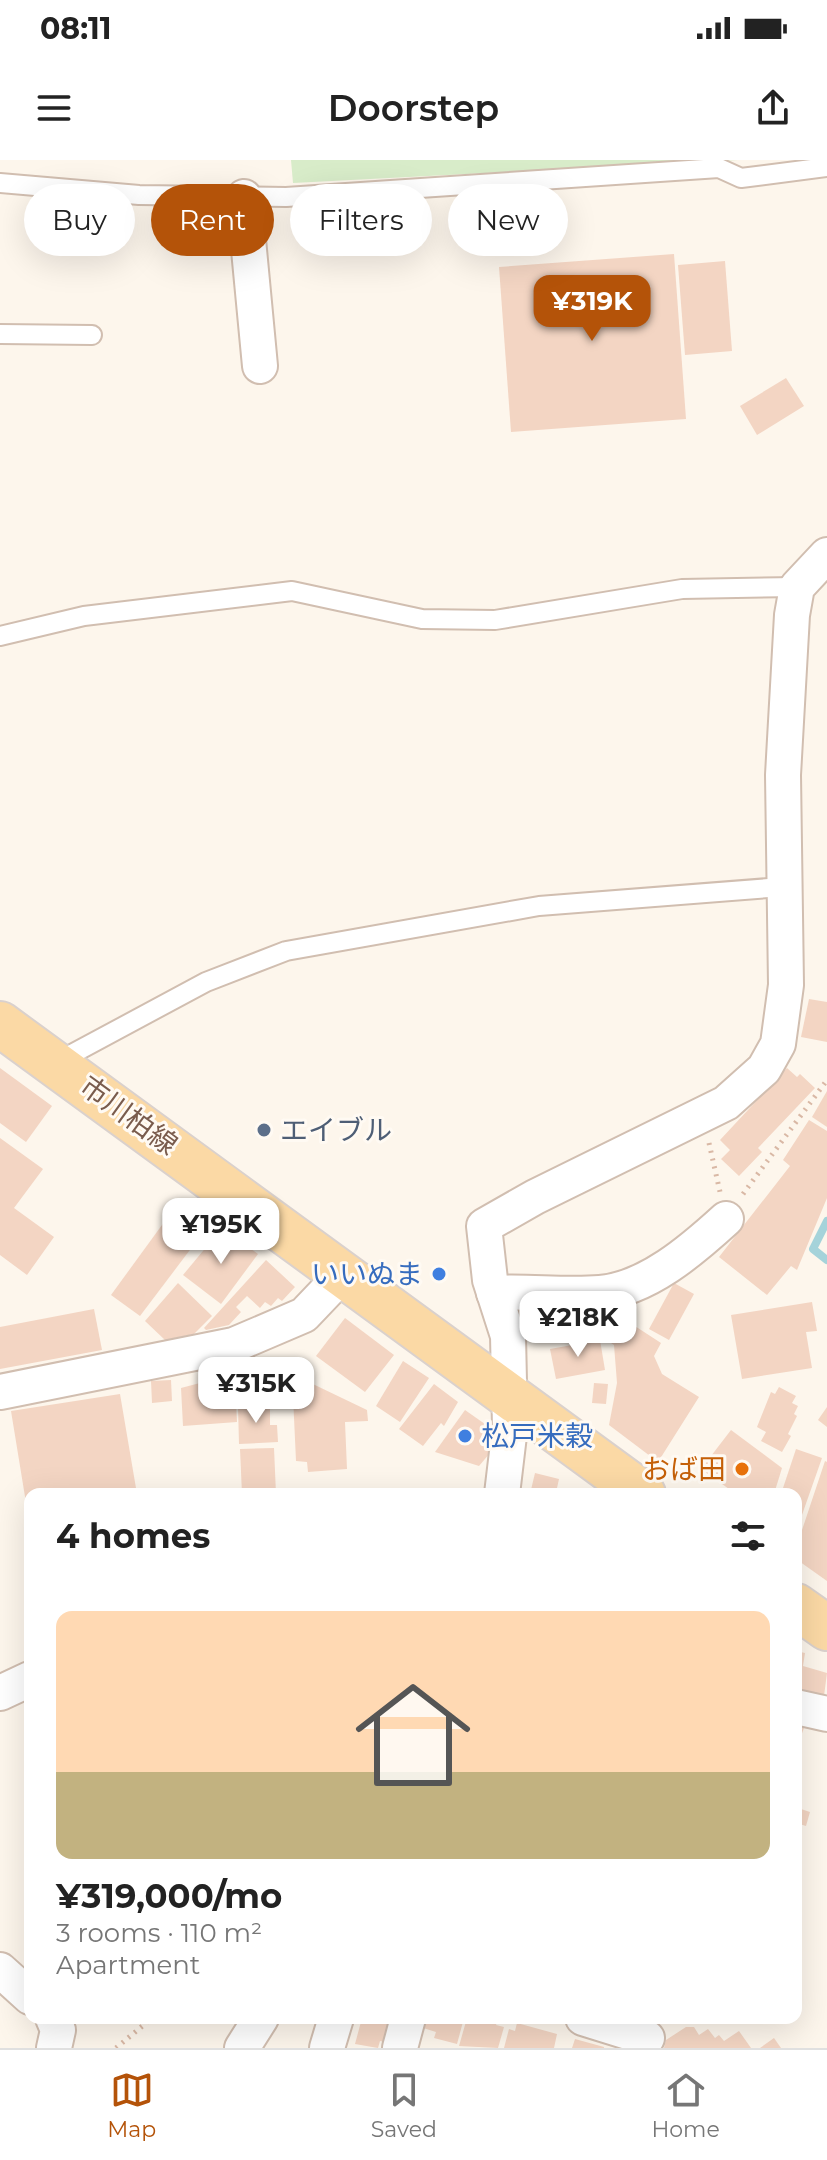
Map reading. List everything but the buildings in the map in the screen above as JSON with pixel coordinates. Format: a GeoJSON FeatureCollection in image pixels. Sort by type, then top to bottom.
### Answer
{"type":"FeatureCollection","features":[{"type":"Feature","properties":{"kind":"main road","name":"市川柏線"},"geometry":{"type":"LineString","coordinates":[[0,1024],[57,1062],[635,1488]]}},
{"type":"Feature","properties":{"kind":"main road"},"geometry":{"type":"LineString","coordinates":[[802,1610],[827,1628]]}},
{"type":"Feature","properties":{"kind":"street"},"geometry":{"type":"LineString","coordinates":[[250,256],[260,366]]}},
{"type":"Feature","properties":{"kind":"street"},"geometry":{"type":"LineString","coordinates":[[503,1488],[510,1427],[508,1336],[485,1253],[484,1226],[535,1197],[703,1115],[745,1090],[764,1069],[778,1044],[786,985],[782,887],[792,615],[797,587],[827,555]]}},
{"type":"Feature","properties":{"kind":"street"},"geometry":{"type":"LineString","coordinates":[[494,1293],[600,1293],[619,1289],[643,1280],[698,1245],[726,1219]]}},
{"type":"Feature","properties":{"kind":"street"},"geometry":{"type":"LineString","coordinates":[[0,1392],[234,1345],[304,1315],[344,1273]]}},
{"type":"Feature","properties":{"kind":"street"},"geometry":{"type":"LineString","coordinates":[[0,1693],[24,1682]]}},
{"type":"Feature","properties":{"kind":"street"},"geometry":{"type":"LineString","coordinates":[[802,1708],[827,1714]]}},
{"type":"Feature","properties":{"kind":"street"},"geometry":{"type":"LineString","coordinates":[[0,1970],[24,1992]]}},
{"type":"Feature","properties":{"kind":"street"},"geometry":{"type":"LineString","coordinates":[[54,2048],[58,2030],[56,2024]]}},
{"type":"Feature","properties":{"kind":"street"},"geometry":{"type":"LineString","coordinates":[[242,2048],[257,2024]]}},
{"type":"Feature","properties":{"kind":"street"},"geometry":{"type":"LineString","coordinates":[[327,2048],[334,2024]]}},
{"type":"Feature","properties":{"kind":"street"},"geometry":{"type":"LineString","coordinates":[[400,2048],[406,2024]]}},
{"type":"Feature","properties":{"kind":"street"},"geometry":{"type":"LineString","coordinates":[[606,2024],[648,2035]]}},
{"type":"Feature","properties":{"kind":"lane"},"geometry":{"type":"LineString","coordinates":[[274,195],[719,168],[741,178],[827,167]]}},
{"type":"Feature","properties":{"kind":"lane"},"geometry":{"type":"LineString","coordinates":[[0,183],[151,195]]}},
{"type":"Feature","properties":{"kind":"lane"},"geometry":{"type":"LineString","coordinates":[[0,334],[92,335]]}},
{"type":"Feature","properties":{"kind":"lane"},"geometry":{"type":"LineString","coordinates":[[0,636],[84,616],[292,591],[422,619],[495,620],[682,589],[797,587]]}},
{"type":"Feature","properties":{"kind":"lane"},"geometry":{"type":"LineString","coordinates":[[57,1062],[206,982],[286,951],[539,906],[782,887]]}},
{"type":"Feature","properties":{"kind":"path"},"geometry":{"type":"LineString","coordinates":[[726,1219],[827,1080]]}},
{"type":"Feature","properties":{"kind":"path"},"geometry":{"type":"LineString","coordinates":[[703,1115],[726,1219]]}},
{"type":"Feature","properties":{"kind":"path"},"geometry":{"type":"LineString","coordinates":[[116,2048],[145,2024]]}},
{"type":"Feature","properties":{"kind":"green space"},"geometry":{"type":"Polygon","coordinates":[[[291,160],[738,160],[293,183],[291,160]]]}},
{"type":"Feature","properties":{"kind":"waterway"},"geometry":{"type":"LineString","coordinates":[[827,1221],[813,1249],[827,1260]]}},
{"type":"Feature","properties":{"kind":"place","name":"エイブル"},"geometry":{"type":"Point","coordinates":[264,1130]}},
{"type":"Feature","properties":{"kind":"place","name":"いいぬま"},"geometry":{"type":"Point","coordinates":[439,1274]}},
{"type":"Feature","properties":{"kind":"place","name":"松戸米穀"},"geometry":{"type":"Point","coordinates":[465,1436]}},
{"type":"Feature","properties":{"kind":"place","name":"おば田"},"geometry":{"type":"Point","coordinates":[742,1469]}}]}
